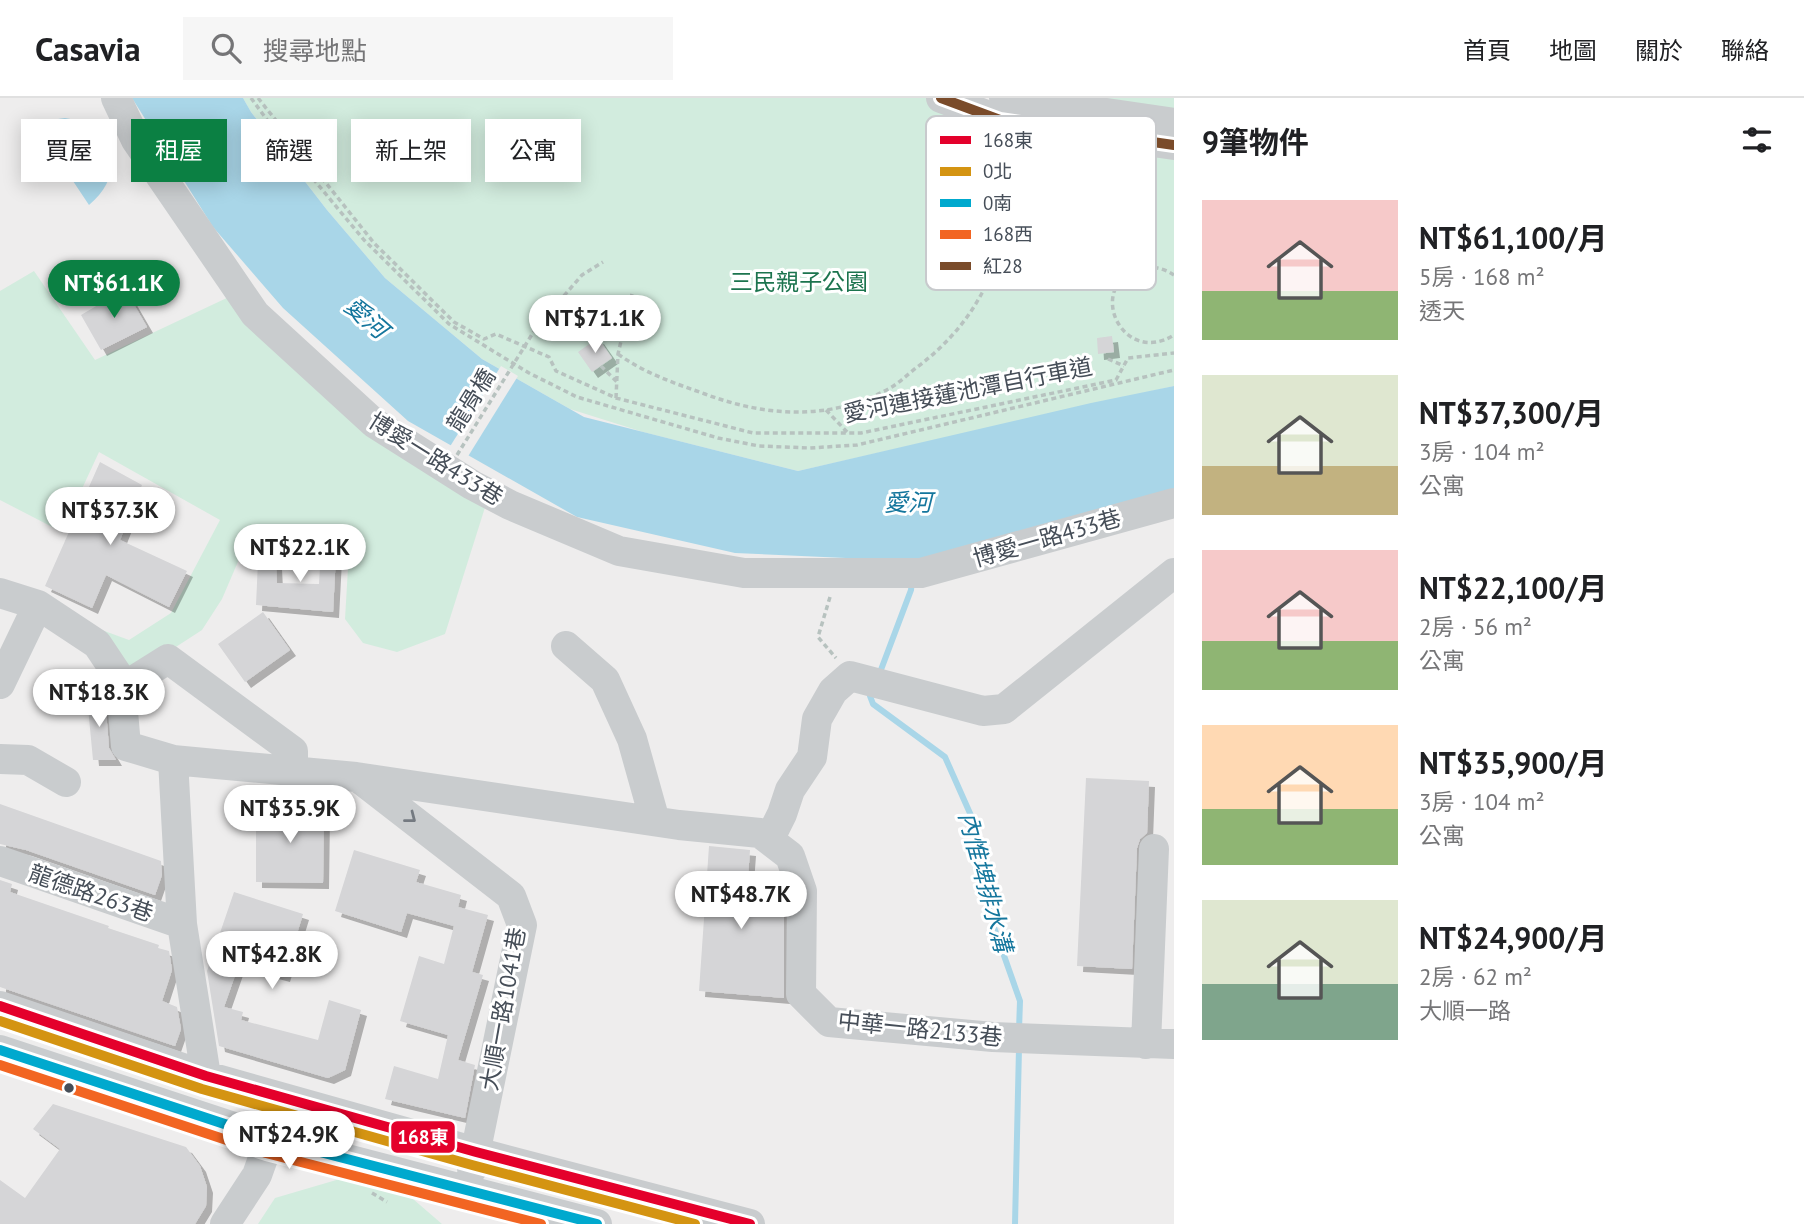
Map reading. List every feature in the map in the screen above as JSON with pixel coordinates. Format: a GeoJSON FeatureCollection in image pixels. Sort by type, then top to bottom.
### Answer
{"type":"FeatureCollection","features":[{"type":"Feature","properties":{"kind":"street","name":"博愛一路433巷"},"geometry":{"type":"LineString","coordinates":[[116,98],[136,140],[256,314],[373,423],[472,485],[510,505],[619,551],[744,573],[911,573],[1174,503]]}},
{"type":"Feature","properties":{"kind":"street"},"geometry":{"type":"LineString","coordinates":[[941,98],[1108,116]]}},
{"type":"Feature","properties":{"kind":"street"},"geometry":{"type":"LineString","coordinates":[[1003,105],[1050,116]]}},
{"type":"Feature","properties":{"kind":"street"},"geometry":{"type":"LineString","coordinates":[[1156,121],[1174,123]]}},
{"type":"Feature","properties":{"kind":"street"},"geometry":{"type":"LineString","coordinates":[[1156,141],[1174,145]]}},
{"type":"Feature","properties":{"kind":"street"},"geometry":{"type":"LineString","coordinates":[[293,769],[293,751],[168,659],[125,686],[122,700],[126,746],[173,760],[293,769],[356,777],[655,821],[760,833],[769,839],[782,814],[790,790],[812,757],[817,719],[833,691],[868,680],[983,711],[1003,709],[1174,573]]}},
{"type":"Feature","properties":{"kind":"street"},"geometry":{"type":"LineString","coordinates":[[0,593],[38,605],[97,644],[125,686]]}},
{"type":"Feature","properties":{"kind":"street"},"geometry":{"type":"LineString","coordinates":[[0,684],[38,605]]}},
{"type":"Feature","properties":{"kind":"street"},"geometry":{"type":"LineString","coordinates":[[566,646],[605,680],[632,739],[655,821]]}},
{"type":"Feature","properties":{"kind":"street"},"geometry":{"type":"LineString","coordinates":[[0,759],[28,760],[66,782]]}},
{"type":"Feature","properties":{"kind":"street"},"geometry":{"type":"LineString","coordinates":[[173,760],[182,924],[206,1076]]}},
{"type":"Feature","properties":{"kind":"street","name":"大順一路1041巷"},"geometry":{"type":"LineString","coordinates":[[356,777],[511,896],[522,925],[466,1191]]}},
{"type":"Feature","properties":{"kind":"street","name":"中華一路2133巷"},"geometry":{"type":"LineString","coordinates":[[769,839],[790,856],[802,891],[801,994],[830,1022],[1019,1038],[1160,1044]]}},
{"type":"Feature","properties":{"kind":"street"},"geometry":{"type":"LineString","coordinates":[[1154,849],[1160,1044]]}},
{"type":"Feature","properties":{"kind":"street","name":"龍德路263巷"},"geometry":{"type":"LineString","coordinates":[[0,861],[182,924]]}},
{"type":"Feature","properties":{"kind":"street"},"geometry":{"type":"LineString","coordinates":[[0,1006],[206,1076],[476,1152],[750,1224]]}},
{"type":"Feature","properties":{"kind":"street"},"geometry":{"type":"LineString","coordinates":[[0,1050],[270,1139],[597,1224]]}},
{"type":"Feature","properties":{"kind":"street"},"geometry":{"type":"LineString","coordinates":[[225,1224],[257,1175],[283,1098]]}},
{"type":"Feature","properties":{"kind":"path"},"geometry":{"type":"LineString","coordinates":[[251,98],[290,151],[364,240],[449,324],[529,373],[578,397],[718,438],[759,446],[810,448],[857,445],[1174,370]]}},
{"type":"Feature","properties":{"kind":"path","name":"愛河連接蓮池潭自行車道"},"geometry":{"type":"LineString","coordinates":[[258,98],[374,243],[454,321],[484,339],[496,334],[549,357],[556,371],[616,398],[753,433],[861,433],[1116,380],[1128,358],[1174,353]]}},
{"type":"Feature","properties":{"kind":"path","name":"龍骨橋"},"geometry":{"type":"LineString","coordinates":[[457,455],[536,328],[582,275],[603,262]]}},
{"type":"Feature","properties":{"kind":"path"},"geometry":{"type":"LineString","coordinates":[[1156,268],[1174,275]]}},
{"type":"Feature","properties":{"kind":"path"},"geometry":{"type":"LineString","coordinates":[[618,354],[636,367],[730,403],[791,414],[826,410],[861,402],[893,387],[950,338],[984,290]]}},
{"type":"Feature","properties":{"kind":"path"},"geometry":{"type":"LineString","coordinates":[[1115,290],[1112,305],[1114,318],[1120,328],[1134,340],[1157,343],[1174,335]]}},
{"type":"Feature","properties":{"kind":"path"},"geometry":{"type":"LineString","coordinates":[[616,398],[618,354],[632,294]]}},
{"type":"Feature","properties":{"kind":"path"},"geometry":{"type":"LineString","coordinates":[[1174,346],[1174,353]]}},
{"type":"Feature","properties":{"kind":"path"},"geometry":{"type":"LineString","coordinates":[[1108,359],[1124,366]]}},
{"type":"Feature","properties":{"kind":"path"},"geometry":{"type":"LineString","coordinates":[[601,366],[617,382]]}},
{"type":"Feature","properties":{"kind":"path"},"geometry":{"type":"LineString","coordinates":[[826,410],[848,433]]}},
{"type":"Feature","properties":{"kind":"path"},"geometry":{"type":"LineString","coordinates":[[836,575],[818,637],[868,680]]}},
{"type":"Feature","properties":{"kind":"path"},"geometry":{"type":"LineString","coordinates":[[368,1189],[387,1202]]}},
{"type":"Feature","properties":{"kind":"green space","name":"三民親子公園"},"geometry":{"type":"Polygon","coordinates":[[[243,98],[941,98],[1039,116],[926,116],[926,290],[1156,290],[1156,138],[1174,141],[1174,386],[798,471],[643,432],[570,409],[482,359],[385,278],[305,182],[337,182],[337,119],[256,119],[243,98]]]}},
{"type":"Feature","properties":{"kind":"green space"},"geometry":{"type":"Polygon","coordinates":[[[1091,98],[1174,98],[1174,111],[1091,98]]]}},
{"type":"Feature","properties":{"kind":"green space"},"geometry":{"type":"Polygon","coordinates":[[[34,271],[95,360],[231,296],[487,501],[445,634],[397,652],[363,643],[345,619],[349,551],[246,543],[222,599],[202,630],[128,678],[99,629],[129,640],[171,613],[220,520],[99,452],[62,532],[0,500],[0,291],[34,271]]]}},
{"type":"Feature","properties":{"kind":"green space"},"geometry":{"type":"Polygon","coordinates":[[[367,1171],[391,1180],[442,1224],[258,1224],[275,1198],[367,1171]]]}},
{"type":"Feature","properties":{"kind":"water","name":"愛河"},"geometry":{"type":"Polygon","coordinates":[[[132,98],[243,98],[256,119],[241,119],[241,182],[305,182],[385,278],[482,359],[584,417],[798,471],[1174,386],[1174,490],[913,561],[735,553],[577,517],[408,421],[283,308],[213,227],[185,182],[227,182],[227,119],[145,119],[132,98]]]}},
{"type":"Feature","properties":{"kind":"water"},"geometry":{"type":"Polygon","coordinates":[[[74,182],[107,182],[101,192],[89,205],[74,182]]]}},
{"type":"Feature","properties":{"kind":"pier"},"geometry":{"type":"Polygon","coordinates":[[[501,366],[518,376],[467,458],[449,448],[501,366]]]}},
{"type":"Feature","properties":{"kind":"building"},"geometry":{"type":"Polygon","coordinates":[[[125,289],[147,327],[101,350],[81,315],[125,289]]]}},
{"type":"Feature","properties":{"kind":"building"},"geometry":{"type":"Polygon","coordinates":[[[1112,336],[1114,352],[1098,354],[1097,338],[1112,336]]]}},
{"type":"Feature","properties":{"kind":"building"},"geometry":{"type":"Polygon","coordinates":[[[598,338],[612,358],[592,372],[578,352],[598,338]]]}},
{"type":"Feature","properties":{"kind":"building"},"geometry":{"type":"Polygon","coordinates":[[[100,462],[142,485],[120,540],[187,571],[169,607],[106,575],[92,608],[45,586],[100,462]]]}},
{"type":"Feature","properties":{"kind":"building"},"geometry":{"type":"Polygon","coordinates":[[[322,534],[337,535],[333,612],[256,605],[258,561],[276,563],[277,583],[319,584],[322,534]]]}},
{"type":"Feature","properties":{"kind":"building"},"geometry":{"type":"Polygon","coordinates":[[[263,612],[290,650],[245,682],[218,644],[263,612]]]}},
{"type":"Feature","properties":{"kind":"building"},"geometry":{"type":"Polygon","coordinates":[[[87,697],[105,698],[109,748],[116,760],[93,760],[87,697]]]}},
{"type":"Feature","properties":{"kind":"building"},"geometry":{"type":"Polygon","coordinates":[[[1086,778],[1149,781],[1147,833],[1140,839],[1137,848],[1132,969],[1077,966],[1086,778]]]}},
{"type":"Feature","properties":{"kind":"building"},"geometry":{"type":"Polygon","coordinates":[[[0,804],[161,861],[162,875],[155,895],[26,850],[0,844],[0,804]]]}},
{"type":"Feature","properties":{"kind":"building"},"geometry":{"type":"Polygon","coordinates":[[[256,808],[324,809],[323,883],[256,882],[256,808]]]}},
{"type":"Feature","properties":{"kind":"building"},"geometry":{"type":"Polygon","coordinates":[[[709,846],[750,850],[747,890],[784,892],[784,998],[699,991],[709,846]]]}},
{"type":"Feature","properties":{"kind":"building"},"geometry":{"type":"Polygon","coordinates":[[[354,850],[420,870],[416,882],[461,895],[458,907],[488,915],[472,972],[483,975],[458,1060],[475,1065],[465,1118],[385,1099],[394,1066],[438,1079],[448,1035],[400,1021],[419,956],[444,964],[454,926],[407,913],[401,932],[335,911],[354,850]]]}},
{"type":"Feature","properties":{"kind":"building"},"geometry":{"type":"Polygon","coordinates":[[[0,880],[12,884],[10,892],[109,926],[108,928],[169,951],[172,970],[162,1001],[177,1007],[181,1029],[175,1046],[0,987],[0,880]]]}},
{"type":"Feature","properties":{"kind":"building"},"geometry":{"type":"Polygon","coordinates":[[[234,892],[303,914],[284,976],[239,964],[224,1007],[243,1012],[241,1020],[318,1040],[329,1000],[361,1010],[345,1070],[328,1078],[219,1046],[207,971],[234,892]]]}},
{"type":"Feature","properties":{"kind":"building"},"geometry":{"type":"Polygon","coordinates":[[[53,1104],[186,1147],[200,1166],[207,1187],[206,1206],[195,1224],[0,1224],[0,1180],[25,1198],[60,1149],[33,1129],[53,1104]]]}},
{"type":"Feature","properties":{"kind":"waterway","name":"內惟埤排水溝"},"geometry":{"type":"LineString","coordinates":[[879,675],[911,590],[912,580]]}},
{"type":"Feature","properties":{"kind":"waterway","name":"內惟埤排水溝"},"geometry":{"type":"LineString","coordinates":[[872,691],[870,696],[873,704],[945,757],[977,829],[990,916],[1020,1001],[1019,1030]]}},
{"type":"Feature","properties":{"kind":"waterway","name":"內惟埤排水溝"},"geometry":{"type":"LineString","coordinates":[[1015,1224],[1019,1048]]}},
{"type":"Feature","properties":{"kind":"transit line","name":"紅28"},"geometry":{"type":"LineString","coordinates":[[941,98],[989,116]]}},
{"type":"Feature","properties":{"kind":"transit line","name":"紅28"},"geometry":{"type":"LineString","coordinates":[[1156,142],[1174,145]]}},
{"type":"Feature","properties":{"kind":"transit line","name":"168東"},"geometry":{"type":"LineString","coordinates":[[0,1006],[206,1076],[476,1152],[750,1224]]}},
{"type":"Feature","properties":{"kind":"transit line","name":"0北"},"geometry":{"type":"LineString","coordinates":[[0,1021],[202,1089],[695,1224]]}},
{"type":"Feature","properties":{"kind":"transit line","name":"0南"},"geometry":{"type":"LineString","coordinates":[[0,1050],[270,1139],[597,1224]]}},
{"type":"Feature","properties":{"kind":"transit line","name":"168西"},"geometry":{"type":"LineString","coordinates":[[0,1065],[266,1153],[541,1224]]}}]}
